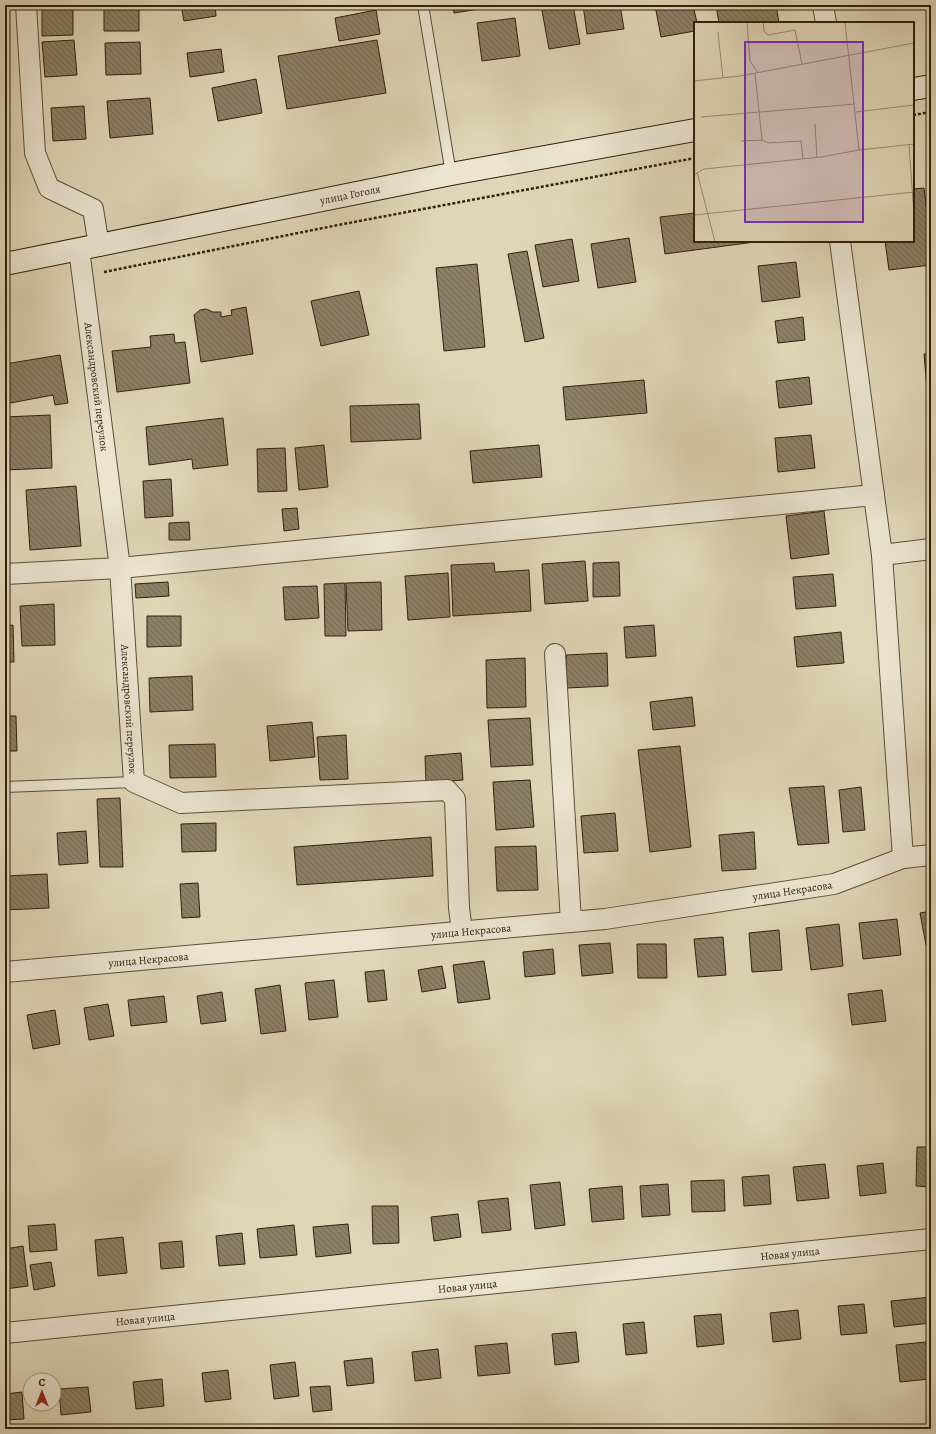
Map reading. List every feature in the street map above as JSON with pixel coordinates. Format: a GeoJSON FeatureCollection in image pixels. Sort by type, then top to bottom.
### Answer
{"type":"FeatureCollection","features":[{"type":"Feature","properties":{"kind":"main road"},"geometry":{"type":"LineString","coordinates":[[914,89],[931,86]]}},
{"type":"Feature","properties":{"kind":"main road","name":"улица Гоголя"},"geometry":{"type":"LineString","coordinates":[[5,264],[451,174],[694,130]]}},
{"type":"Feature","properties":{"kind":"street","name":"Александровский переулок"},"geometry":{"type":"LineString","coordinates":[[26,5],[35,153],[49,188],[93,209],[89,248],[82,275],[120,568],[134,782],[181,803],[447,790],[455,799],[459,908],[462,931]]}},
{"type":"Feature","properties":{"kind":"street"},"geometry":{"type":"LineString","coordinates":[[823,5],[826,22]]}},
{"type":"Feature","properties":{"kind":"street"},"geometry":{"type":"LineString","coordinates":[[840,242],[882,555],[903,858]]}},
{"type":"Feature","properties":{"kind":"street"},"geometry":{"type":"LineString","coordinates":[[5,574],[120,568],[874,495]]}},
{"type":"Feature","properties":{"kind":"street"},"geometry":{"type":"LineString","coordinates":[[882,555],[931,549]]}},
{"type":"Feature","properties":{"kind":"street"},"geometry":{"type":"LineString","coordinates":[[555,654],[571,922]]}},
{"type":"Feature","properties":{"kind":"street","name":"улица Некрасова"},"geometry":{"type":"LineString","coordinates":[[5,972],[605,919],[834,884],[903,858],[931,855]]}},
{"type":"Feature","properties":{"kind":"street","name":"Новая улица"},"geometry":{"type":"LineString","coordinates":[[5,1333],[931,1239]]}},
{"type":"Feature","properties":{"kind":"lane"},"geometry":{"type":"LineString","coordinates":[[423,5],[451,174]]}},
{"type":"Feature","properties":{"kind":"lane"},"geometry":{"type":"LineString","coordinates":[[5,787],[134,782]]}},
{"type":"Feature","properties":{"kind":"path"},"geometry":{"type":"LineString","coordinates":[[914,115],[931,112]]}},
{"type":"Feature","properties":{"kind":"path"},"geometry":{"type":"LineString","coordinates":[[82,275],[111,271],[338,225],[694,158]]}},
{"type":"Feature","properties":{"kind":"building"},"geometry":{"type":"Polygon","coordinates":[[[42,5],[73,5],[73,35],[42,36],[42,5]]]}},
{"type":"Feature","properties":{"kind":"building"},"geometry":{"type":"Polygon","coordinates":[[[104,5],[139,5],[139,31],[104,31],[104,5]]]}},
{"type":"Feature","properties":{"kind":"building"},"geometry":{"type":"Polygon","coordinates":[[[181,5],[215,5],[216,16],[184,21],[181,5]]]}},
{"type":"Feature","properties":{"kind":"building"},"geometry":{"type":"Polygon","coordinates":[[[453,5],[479,5],[479,9],[454,13],[453,5]]]}},
{"type":"Feature","properties":{"kind":"building"},"geometry":{"type":"Polygon","coordinates":[[[541,5],[573,5],[580,44],[549,49],[541,5]]]}},
{"type":"Feature","properties":{"kind":"building"},"geometry":{"type":"Polygon","coordinates":[[[583,5],[620,5],[624,29],[587,34],[583,5]]]}},
{"type":"Feature","properties":{"kind":"building"},"geometry":{"type":"Polygon","coordinates":[[[655,5],[693,5],[697,22],[694,22],[694,31],[661,37],[655,5]]]}},
{"type":"Feature","properties":{"kind":"building"},"geometry":{"type":"Polygon","coordinates":[[[716,5],[776,5],[779,22],[719,22],[716,5]]]}},
{"type":"Feature","properties":{"kind":"building"},"geometry":{"type":"Polygon","coordinates":[[[376,10],[380,34],[339,41],[335,18],[376,10]]]}},
{"type":"Feature","properties":{"kind":"building"},"geometry":{"type":"Polygon","coordinates":[[[515,18],[520,56],[482,61],[477,23],[515,18]]]}},
{"type":"Feature","properties":{"kind":"building"},"geometry":{"type":"Polygon","coordinates":[[[74,40],[77,75],[45,77],[42,42],[74,40]]]}},
{"type":"Feature","properties":{"kind":"building"},"geometry":{"type":"Polygon","coordinates":[[[377,40],[386,93],[287,109],[278,56],[377,40]]]}},
{"type":"Feature","properties":{"kind":"building"},"geometry":{"type":"Polygon","coordinates":[[[140,42],[141,74],[106,75],[105,43],[140,42]]]}},
{"type":"Feature","properties":{"kind":"building"},"geometry":{"type":"Polygon","coordinates":[[[221,49],[224,72],[190,77],[187,53],[221,49]]]}},
{"type":"Feature","properties":{"kind":"building"},"geometry":{"type":"Polygon","coordinates":[[[256,79],[262,113],[218,121],[212,88],[256,79]]]}},
{"type":"Feature","properties":{"kind":"building"},"geometry":{"type":"Polygon","coordinates":[[[150,98],[153,134],[110,138],[107,101],[150,98]]]}},
{"type":"Feature","properties":{"kind":"building"},"geometry":{"type":"Polygon","coordinates":[[[84,106],[86,139],[53,141],[51,108],[84,106]]]}},
{"type":"Feature","properties":{"kind":"building"},"geometry":{"type":"Polygon","coordinates":[[[924,188],[931,244],[931,265],[889,270],[885,242],[914,242],[914,189],[924,188]]]}},
{"type":"Feature","properties":{"kind":"building"},"geometry":{"type":"Polygon","coordinates":[[[694,213],[694,242],[755,242],[665,254],[660,217],[694,213]]]}},
{"type":"Feature","properties":{"kind":"building"},"geometry":{"type":"Polygon","coordinates":[[[629,238],[636,282],[598,288],[591,244],[629,238]]]}},
{"type":"Feature","properties":{"kind":"building"},"geometry":{"type":"Polygon","coordinates":[[[572,239],[579,281],[543,287],[535,245],[572,239]]]}},
{"type":"Feature","properties":{"kind":"building"},"geometry":{"type":"Polygon","coordinates":[[[527,251],[544,338],[525,342],[508,254],[527,251]]]}},
{"type":"Feature","properties":{"kind":"building"},"geometry":{"type":"Polygon","coordinates":[[[796,262],[800,297],[762,302],[758,266],[796,262]]]}},
{"type":"Feature","properties":{"kind":"building"},"geometry":{"type":"Polygon","coordinates":[[[477,264],[485,347],[444,351],[436,268],[477,264]]]}},
{"type":"Feature","properties":{"kind":"building"},"geometry":{"type":"Polygon","coordinates":[[[359,291],[369,335],[321,346],[311,301],[359,291]]]}},
{"type":"Feature","properties":{"kind":"building"},"geometry":{"type":"Polygon","coordinates":[[[246,307],[253,354],[201,362],[194,315],[200,310],[206,309],[213,312],[221,312],[221,317],[232,315],[231,310],[246,307]]]}},
{"type":"Feature","properties":{"kind":"building"},"geometry":{"type":"Polygon","coordinates":[[[803,317],[805,340],[778,343],[775,321],[803,317]]]}},
{"type":"Feature","properties":{"kind":"building"},"geometry":{"type":"Polygon","coordinates":[[[174,334],[175,343],[185,342],[190,383],[117,392],[112,351],[151,347],[150,336],[174,334]]]}},
{"type":"Feature","properties":{"kind":"building"},"geometry":{"type":"Polygon","coordinates":[[[931,353],[931,389],[927,389],[924,354],[931,353]]]}},
{"type":"Feature","properties":{"kind":"building"},"geometry":{"type":"Polygon","coordinates":[[[60,355],[68,403],[55,405],[53,395],[5,404],[5,364],[60,355]]]}},
{"type":"Feature","properties":{"kind":"building"},"geometry":{"type":"Polygon","coordinates":[[[809,377],[812,404],[779,408],[776,381],[809,377]]]}},
{"type":"Feature","properties":{"kind":"building"},"geometry":{"type":"Polygon","coordinates":[[[644,380],[647,413],[566,420],[563,387],[644,380]]]}},
{"type":"Feature","properties":{"kind":"building"},"geometry":{"type":"Polygon","coordinates":[[[419,404],[421,439],[351,442],[350,406],[419,404]]]}},
{"type":"Feature","properties":{"kind":"building"},"geometry":{"type":"Polygon","coordinates":[[[50,415],[52,468],[5,470],[5,417],[50,415]]]}},
{"type":"Feature","properties":{"kind":"building"},"geometry":{"type":"Polygon","coordinates":[[[223,418],[228,465],[193,469],[192,459],[149,465],[146,427],[223,418]]]}},
{"type":"Feature","properties":{"kind":"building"},"geometry":{"type":"Polygon","coordinates":[[[811,435],[815,468],[778,472],[775,438],[811,435]]]}},
{"type":"Feature","properties":{"kind":"building"},"geometry":{"type":"Polygon","coordinates":[[[324,445],[328,487],[299,490],[295,448],[324,445]]]}},
{"type":"Feature","properties":{"kind":"building"},"geometry":{"type":"Polygon","coordinates":[[[539,445],[542,477],[473,483],[470,451],[539,445]]]}},
{"type":"Feature","properties":{"kind":"building"},"geometry":{"type":"Polygon","coordinates":[[[285,448],[287,491],[258,492],[257,449],[285,448]]]}},
{"type":"Feature","properties":{"kind":"building"},"geometry":{"type":"Polygon","coordinates":[[[171,479],[173,516],[145,518],[143,481],[171,479]]]}},
{"type":"Feature","properties":{"kind":"building"},"geometry":{"type":"Polygon","coordinates":[[[76,486],[81,546],[30,550],[26,490],[76,486]]]}},
{"type":"Feature","properties":{"kind":"building"},"geometry":{"type":"Polygon","coordinates":[[[297,508],[299,529],[284,531],[282,509],[297,508]]]}},
{"type":"Feature","properties":{"kind":"building"},"geometry":{"type":"Polygon","coordinates":[[[824,511],[829,554],[791,559],[786,516],[824,511]]]}},
{"type":"Feature","properties":{"kind":"building"},"geometry":{"type":"Polygon","coordinates":[[[189,522],[190,540],[169,540],[169,523],[189,522]]]}},
{"type":"Feature","properties":{"kind":"building"},"geometry":{"type":"Polygon","coordinates":[[[585,561],[588,601],[545,604],[542,564],[585,561]]]}},
{"type":"Feature","properties":{"kind":"building"},"geometry":{"type":"Polygon","coordinates":[[[619,562],[620,596],[593,597],[593,563],[619,562]]]}},
{"type":"Feature","properties":{"kind":"building"},"geometry":{"type":"Polygon","coordinates":[[[494,563],[495,572],[529,570],[531,611],[453,616],[451,565],[494,563]]]}},
{"type":"Feature","properties":{"kind":"building"},"geometry":{"type":"Polygon","coordinates":[[[448,573],[450,617],[408,620],[405,576],[448,573]]]}},
{"type":"Feature","properties":{"kind":"building"},"geometry":{"type":"Polygon","coordinates":[[[833,574],[836,606],[796,609],[793,577],[833,574]]]}},
{"type":"Feature","properties":{"kind":"building"},"geometry":{"type":"Polygon","coordinates":[[[168,582],[169,596],[136,598],[135,584],[168,582]]]}},
{"type":"Feature","properties":{"kind":"building"},"geometry":{"type":"Polygon","coordinates":[[[381,582],[382,630],[348,631],[346,583],[381,582]]]}},
{"type":"Feature","properties":{"kind":"building"},"geometry":{"type":"Polygon","coordinates":[[[345,583],[346,636],[325,636],[324,584],[345,583]]]}},
{"type":"Feature","properties":{"kind":"building"},"geometry":{"type":"Polygon","coordinates":[[[317,586],[319,618],[285,620],[283,587],[317,586]]]}},
{"type":"Feature","properties":{"kind":"building"},"geometry":{"type":"Polygon","coordinates":[[[54,604],[55,645],[22,646],[20,606],[54,604]]]}},
{"type":"Feature","properties":{"kind":"building"},"geometry":{"type":"Polygon","coordinates":[[[147,616],[181,616],[181,646],[147,647],[147,616]]]}},
{"type":"Feature","properties":{"kind":"building"},"geometry":{"type":"Polygon","coordinates":[[[13,625],[14,662],[5,662],[5,626],[13,625]]]}},
{"type":"Feature","properties":{"kind":"building"},"geometry":{"type":"Polygon","coordinates":[[[654,625],[656,656],[626,658],[624,627],[654,625]]]}},
{"type":"Feature","properties":{"kind":"building"},"geometry":{"type":"Polygon","coordinates":[[[841,632],[844,663],[797,667],[794,637],[841,632]]]}},
{"type":"Feature","properties":{"kind":"building"},"geometry":{"type":"Polygon","coordinates":[[[607,653],[608,686],[567,688],[566,655],[607,653]]]}},
{"type":"Feature","properties":{"kind":"building"},"geometry":{"type":"Polygon","coordinates":[[[525,658],[526,707],[487,708],[486,660],[525,658]]]}},
{"type":"Feature","properties":{"kind":"building"},"geometry":{"type":"Polygon","coordinates":[[[192,676],[193,710],[150,712],[149,678],[192,676]]]}},
{"type":"Feature","properties":{"kind":"building"},"geometry":{"type":"Polygon","coordinates":[[[692,697],[695,726],[653,730],[650,702],[692,697]]]}},
{"type":"Feature","properties":{"kind":"building"},"geometry":{"type":"Polygon","coordinates":[[[5,716],[16,716],[17,751],[5,751],[5,716]]]}},
{"type":"Feature","properties":{"kind":"building"},"geometry":{"type":"Polygon","coordinates":[[[530,718],[533,765],[491,767],[488,720],[530,718]]]}},
{"type":"Feature","properties":{"kind":"building"},"geometry":{"type":"Polygon","coordinates":[[[312,722],[315,757],[270,761],[267,726],[312,722]]]}},
{"type":"Feature","properties":{"kind":"building"},"geometry":{"type":"Polygon","coordinates":[[[346,735],[348,779],[320,780],[317,737],[346,735]]]}},
{"type":"Feature","properties":{"kind":"building"},"geometry":{"type":"Polygon","coordinates":[[[215,744],[216,777],[170,778],[169,745],[215,744]]]}},
{"type":"Feature","properties":{"kind":"building"},"geometry":{"type":"Polygon","coordinates":[[[680,746],[691,847],[650,852],[638,750],[680,746]]]}},
{"type":"Feature","properties":{"kind":"building"},"geometry":{"type":"Polygon","coordinates":[[[461,753],[463,780],[426,783],[425,756],[461,753]]]}},
{"type":"Feature","properties":{"kind":"building"},"geometry":{"type":"Polygon","coordinates":[[[530,780],[534,827],[496,830],[493,782],[530,780]]]}},
{"type":"Feature","properties":{"kind":"building"},"geometry":{"type":"Polygon","coordinates":[[[824,786],[829,843],[798,845],[789,788],[824,786]]]}},
{"type":"Feature","properties":{"kind":"building"},"geometry":{"type":"Polygon","coordinates":[[[861,787],[865,830],[843,832],[839,790],[861,787]]]}},
{"type":"Feature","properties":{"kind":"building"},"geometry":{"type":"Polygon","coordinates":[[[120,798],[123,867],[100,867],[97,799],[120,798]]]}},
{"type":"Feature","properties":{"kind":"building"},"geometry":{"type":"Polygon","coordinates":[[[615,813],[618,851],[584,853],[581,816],[615,813]]]}},
{"type":"Feature","properties":{"kind":"building"},"geometry":{"type":"Polygon","coordinates":[[[216,823],[216,851],[182,852],[181,824],[216,823]]]}},
{"type":"Feature","properties":{"kind":"building"},"geometry":{"type":"Polygon","coordinates":[[[86,831],[88,863],[59,865],[57,833],[86,831]]]}},
{"type":"Feature","properties":{"kind":"building"},"geometry":{"type":"Polygon","coordinates":[[[754,832],[756,869],[722,871],[719,835],[754,832]]]}},
{"type":"Feature","properties":{"kind":"building"},"geometry":{"type":"Polygon","coordinates":[[[431,837],[433,876],[297,885],[294,847],[431,837]]]}},
{"type":"Feature","properties":{"kind":"building"},"geometry":{"type":"Polygon","coordinates":[[[536,846],[538,890],[497,891],[495,847],[536,846]]]}},
{"type":"Feature","properties":{"kind":"building"},"geometry":{"type":"Polygon","coordinates":[[[47,874],[49,908],[5,910],[5,876],[47,874]]]}},
{"type":"Feature","properties":{"kind":"building"},"geometry":{"type":"Polygon","coordinates":[[[198,883],[200,917],[182,918],[180,884],[198,883]]]}},
{"type":"Feature","properties":{"kind":"building"},"geometry":{"type":"Polygon","coordinates":[[[931,911],[931,945],[926,945],[920,913],[931,911]]]}},
{"type":"Feature","properties":{"kind":"building"},"geometry":{"type":"Polygon","coordinates":[[[897,919],[901,955],[863,959],[859,923],[897,919]]]}},
{"type":"Feature","properties":{"kind":"building"},"geometry":{"type":"Polygon","coordinates":[[[839,924],[843,966],[811,970],[806,928],[839,924]]]}},
{"type":"Feature","properties":{"kind":"building"},"geometry":{"type":"Polygon","coordinates":[[[779,930],[782,970],[752,972],[749,933],[779,930]]]}},
{"type":"Feature","properties":{"kind":"building"},"geometry":{"type":"Polygon","coordinates":[[[723,937],[726,975],[698,977],[694,939],[723,937]]]}},
{"type":"Feature","properties":{"kind":"building"},"geometry":{"type":"Polygon","coordinates":[[[610,943],[613,973],[582,976],[579,945],[610,943]]]}},
{"type":"Feature","properties":{"kind":"building"},"geometry":{"type":"Polygon","coordinates":[[[637,944],[666,944],[667,978],[638,978],[637,944]]]}},
{"type":"Feature","properties":{"kind":"building"},"geometry":{"type":"Polygon","coordinates":[[[553,949],[555,974],[525,977],[523,952],[553,949]]]}},
{"type":"Feature","properties":{"kind":"building"},"geometry":{"type":"Polygon","coordinates":[[[484,961],[490,999],[458,1003],[453,965],[484,961]]]}},
{"type":"Feature","properties":{"kind":"building"},"geometry":{"type":"Polygon","coordinates":[[[442,966],[446,988],[422,992],[418,970],[442,966]]]}},
{"type":"Feature","properties":{"kind":"building"},"geometry":{"type":"Polygon","coordinates":[[[384,970],[387,1000],[368,1002],[365,972],[384,970]]]}},
{"type":"Feature","properties":{"kind":"building"},"geometry":{"type":"Polygon","coordinates":[[[334,980],[338,1017],[309,1020],[305,983],[334,980]]]}},
{"type":"Feature","properties":{"kind":"building"},"geometry":{"type":"Polygon","coordinates":[[[280,985],[286,1031],[261,1034],[255,989],[280,985]]]}},
{"type":"Feature","properties":{"kind":"building"},"geometry":{"type":"Polygon","coordinates":[[[882,990],[886,1021],[852,1025],[848,994],[882,990]]]}},
{"type":"Feature","properties":{"kind":"building"},"geometry":{"type":"Polygon","coordinates":[[[222,992],[226,1021],[201,1024],[197,996],[222,992]]]}},
{"type":"Feature","properties":{"kind":"building"},"geometry":{"type":"Polygon","coordinates":[[[164,996],[167,1022],[131,1026],[128,1000],[164,996]]]}},
{"type":"Feature","properties":{"kind":"building"},"geometry":{"type":"Polygon","coordinates":[[[108,1004],[114,1036],[89,1040],[84,1008],[108,1004]]]}},
{"type":"Feature","properties":{"kind":"building"},"geometry":{"type":"Polygon","coordinates":[[[55,1010],[60,1044],[33,1049],[27,1015],[55,1010]]]}},
{"type":"Feature","properties":{"kind":"building"},"geometry":{"type":"Polygon","coordinates":[[[917,1147],[931,1147],[931,1187],[916,1186],[917,1147]]]}},
{"type":"Feature","properties":{"kind":"building"},"geometry":{"type":"Polygon","coordinates":[[[883,1163],[886,1193],[860,1196],[857,1166],[883,1163]]]}},
{"type":"Feature","properties":{"kind":"building"},"geometry":{"type":"Polygon","coordinates":[[[825,1164],[829,1198],[797,1201],[793,1167],[825,1164]]]}},
{"type":"Feature","properties":{"kind":"building"},"geometry":{"type":"Polygon","coordinates":[[[769,1175],[771,1204],[744,1206],[742,1177],[769,1175]]]}},
{"type":"Feature","properties":{"kind":"building"},"geometry":{"type":"Polygon","coordinates":[[[724,1180],[725,1211],[692,1212],[691,1181],[724,1180]]]}},
{"type":"Feature","properties":{"kind":"building"},"geometry":{"type":"Polygon","coordinates":[[[560,1182],[565,1225],[535,1229],[530,1185],[560,1182]]]}},
{"type":"Feature","properties":{"kind":"building"},"geometry":{"type":"Polygon","coordinates":[[[668,1184],[670,1215],[642,1217],[640,1186],[668,1184]]]}},
{"type":"Feature","properties":{"kind":"building"},"geometry":{"type":"Polygon","coordinates":[[[622,1186],[624,1219],[592,1222],[589,1189],[622,1186]]]}},
{"type":"Feature","properties":{"kind":"building"},"geometry":{"type":"Polygon","coordinates":[[[508,1198],[511,1230],[482,1233],[478,1201],[508,1198]]]}},
{"type":"Feature","properties":{"kind":"building"},"geometry":{"type":"Polygon","coordinates":[[[372,1206],[398,1206],[399,1243],[373,1244],[372,1206]]]}},
{"type":"Feature","properties":{"kind":"building"},"geometry":{"type":"Polygon","coordinates":[[[458,1214],[461,1237],[434,1241],[431,1217],[458,1214]]]}},
{"type":"Feature","properties":{"kind":"building"},"geometry":{"type":"Polygon","coordinates":[[[55,1224],[57,1250],[30,1252],[28,1226],[55,1224]]]}},
{"type":"Feature","properties":{"kind":"building"},"geometry":{"type":"Polygon","coordinates":[[[348,1224],[351,1253],[316,1257],[313,1227],[348,1224]]]}},
{"type":"Feature","properties":{"kind":"building"},"geometry":{"type":"Polygon","coordinates":[[[294,1225],[297,1255],[260,1258],[257,1229],[294,1225]]]}},
{"type":"Feature","properties":{"kind":"building"},"geometry":{"type":"Polygon","coordinates":[[[242,1233],[245,1264],[219,1266],[216,1236],[242,1233]]]}},
{"type":"Feature","properties":{"kind":"building"},"geometry":{"type":"Polygon","coordinates":[[[123,1237],[127,1273],[98,1276],[95,1240],[123,1237]]]}},
{"type":"Feature","properties":{"kind":"building"},"geometry":{"type":"Polygon","coordinates":[[[182,1241],[184,1267],[161,1269],[159,1243],[182,1241]]]}},
{"type":"Feature","properties":{"kind":"building"},"geometry":{"type":"Polygon","coordinates":[[[23,1246],[28,1286],[5,1289],[5,1249],[23,1246]]]}},
{"type":"Feature","properties":{"kind":"building"},"geometry":{"type":"Polygon","coordinates":[[[51,1262],[55,1286],[34,1290],[30,1265],[51,1262]]]}},
{"type":"Feature","properties":{"kind":"building"},"geometry":{"type":"Polygon","coordinates":[[[931,1297],[931,1323],[894,1327],[891,1301],[931,1297]]]}},
{"type":"Feature","properties":{"kind":"building"},"geometry":{"type":"Polygon","coordinates":[[[864,1304],[867,1333],[841,1335],[838,1306],[864,1304]]]}},
{"type":"Feature","properties":{"kind":"building"},"geometry":{"type":"Polygon","coordinates":[[[798,1310],[801,1339],[773,1342],[770,1313],[798,1310]]]}},
{"type":"Feature","properties":{"kind":"building"},"geometry":{"type":"Polygon","coordinates":[[[721,1314],[724,1344],[697,1347],[694,1316],[721,1314]]]}},
{"type":"Feature","properties":{"kind":"building"},"geometry":{"type":"Polygon","coordinates":[[[644,1322],[647,1353],[626,1355],[623,1324],[644,1322]]]}},
{"type":"Feature","properties":{"kind":"building"},"geometry":{"type":"Polygon","coordinates":[[[576,1332],[579,1362],[555,1365],[552,1334],[576,1332]]]}},
{"type":"Feature","properties":{"kind":"building"},"geometry":{"type":"Polygon","coordinates":[[[926,1342],[930,1379],[900,1382],[896,1345],[926,1342]]]}},
{"type":"Feature","properties":{"kind":"building"},"geometry":{"type":"Polygon","coordinates":[[[507,1343],[510,1373],[478,1376],[475,1346],[507,1343]]]}},
{"type":"Feature","properties":{"kind":"building"},"geometry":{"type":"Polygon","coordinates":[[[438,1349],[441,1378],[415,1381],[412,1352],[438,1349]]]}},
{"type":"Feature","properties":{"kind":"building"},"geometry":{"type":"Polygon","coordinates":[[[372,1358],[374,1383],[347,1386],[344,1361],[372,1358]]]}},
{"type":"Feature","properties":{"kind":"building"},"geometry":{"type":"Polygon","coordinates":[[[295,1362],[299,1396],[274,1399],[270,1365],[295,1362]]]}},
{"type":"Feature","properties":{"kind":"building"},"geometry":{"type":"Polygon","coordinates":[[[228,1370],[231,1399],[205,1402],[202,1373],[228,1370]]]}},
{"type":"Feature","properties":{"kind":"building"},"geometry":{"type":"Polygon","coordinates":[[[162,1379],[164,1406],[136,1409],[133,1382],[162,1379]]]}},
{"type":"Feature","properties":{"kind":"building"},"geometry":{"type":"Polygon","coordinates":[[[330,1386],[332,1410],[313,1412],[310,1387],[330,1386]]]}},
{"type":"Feature","properties":{"kind":"building"},"geometry":{"type":"Polygon","coordinates":[[[88,1387],[91,1412],[61,1415],[62,1389],[88,1387]]]}},
{"type":"Feature","properties":{"kind":"building"},"geometry":{"type":"Polygon","coordinates":[[[22,1392],[22,1412],[23,1412],[24,1419],[5,1420],[5,1394],[22,1392]]]}}]}
